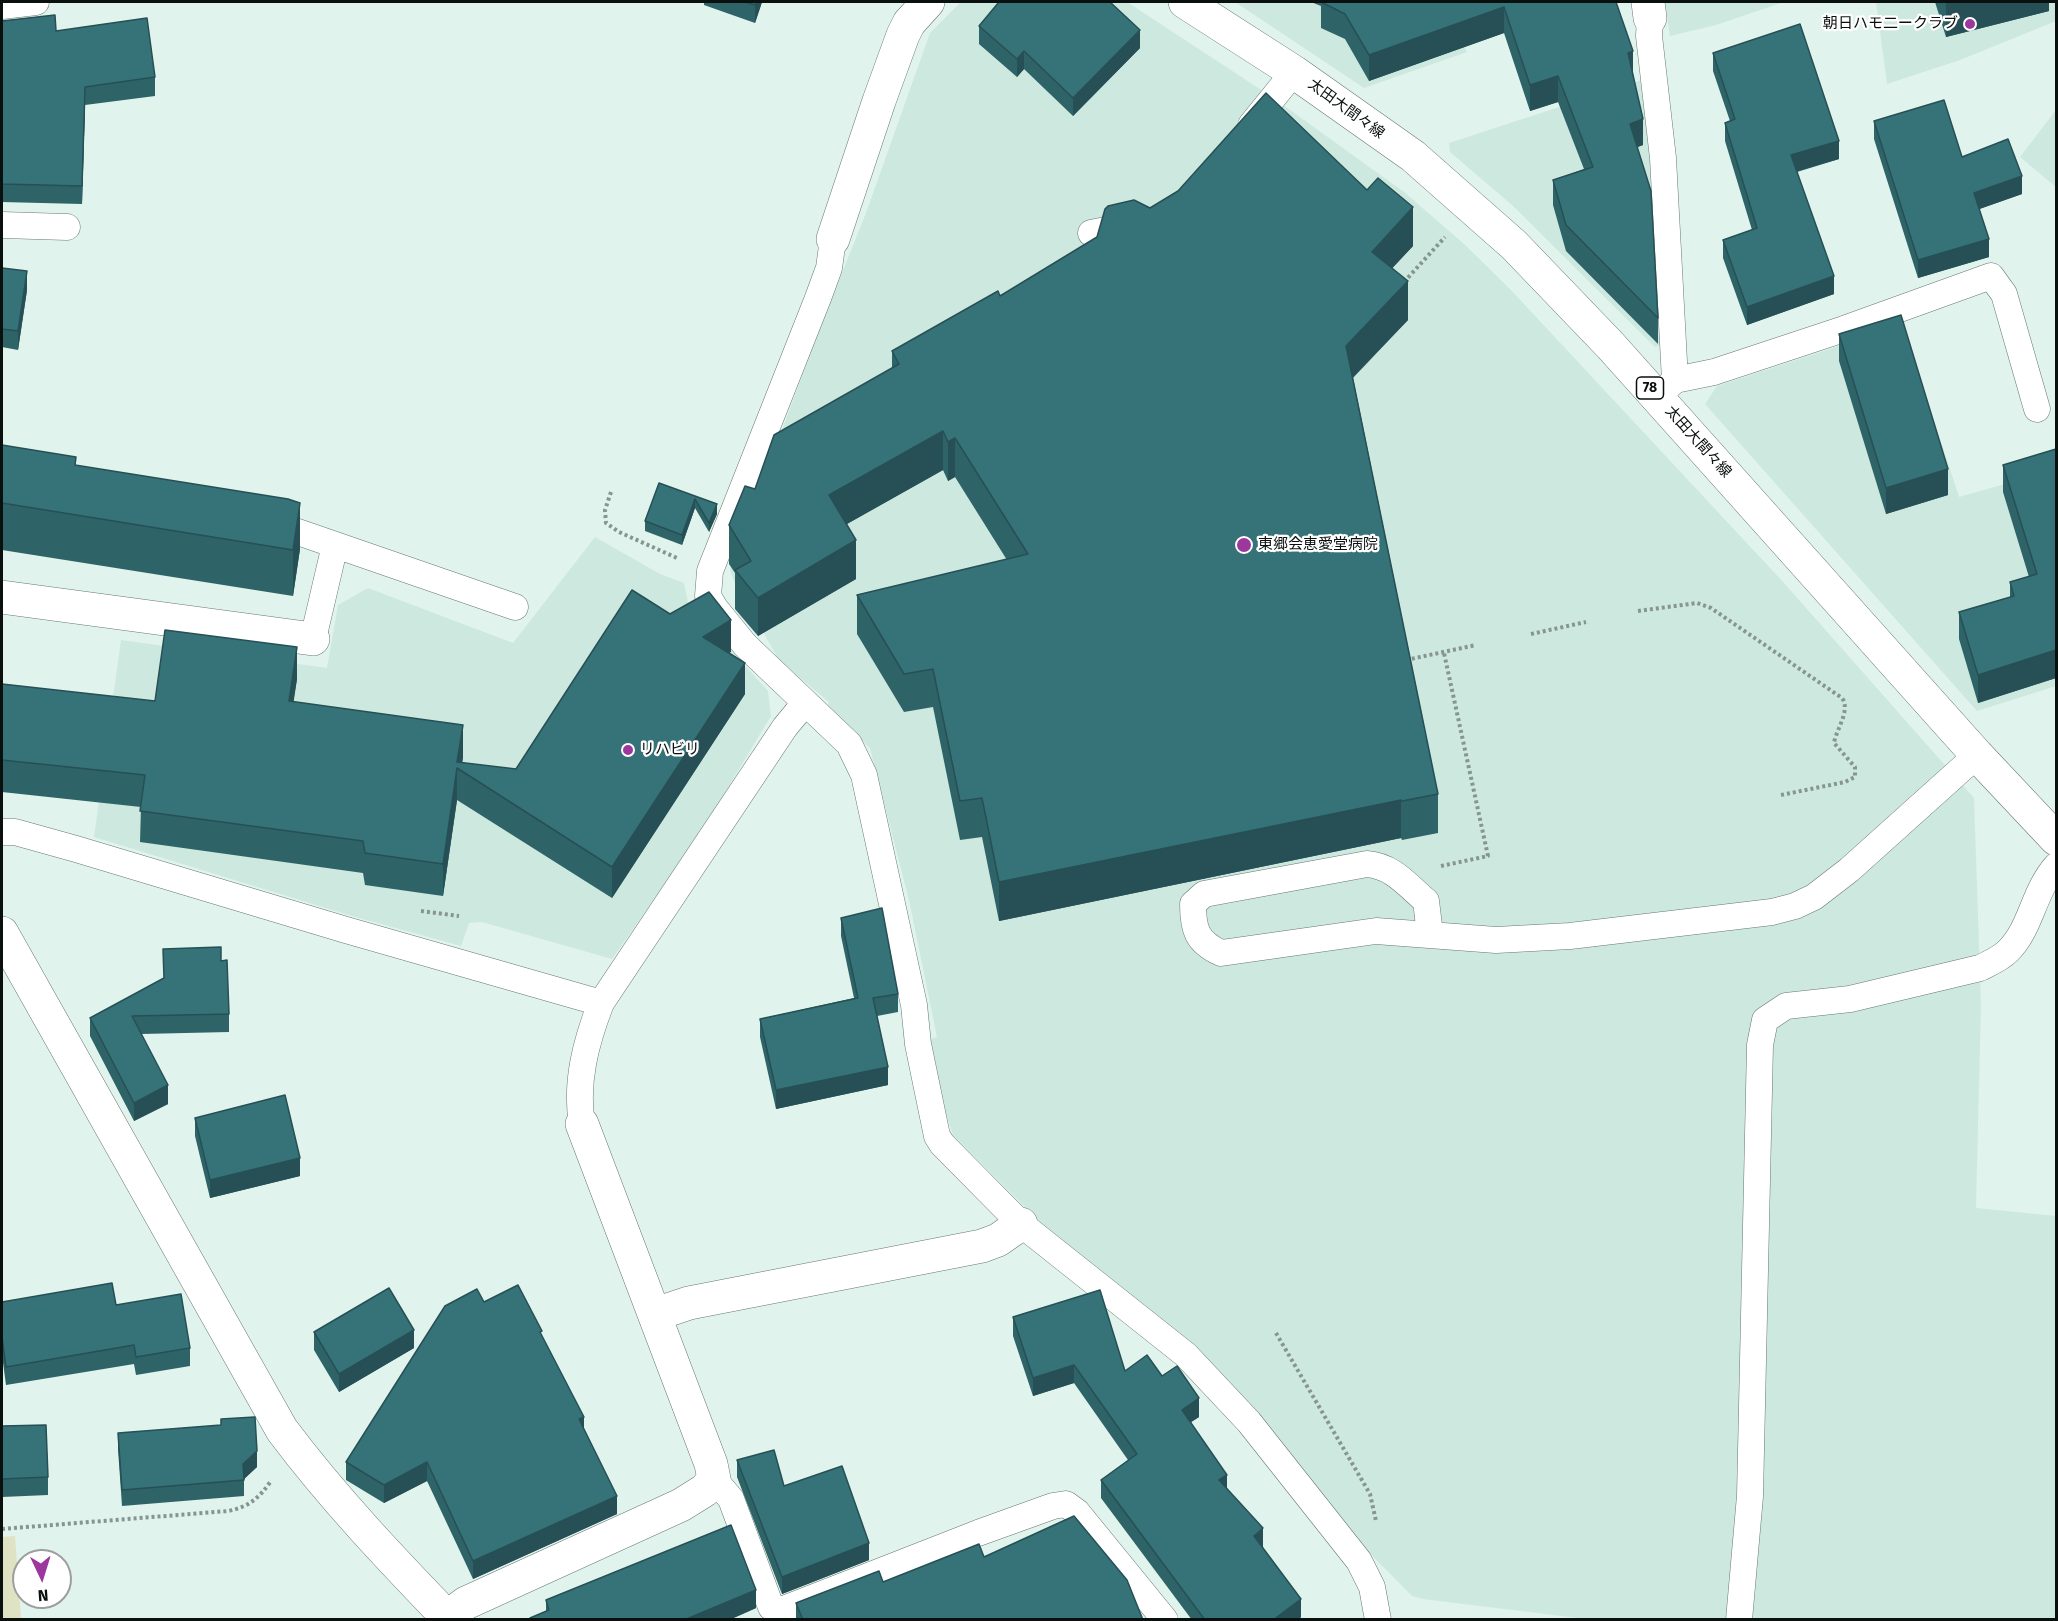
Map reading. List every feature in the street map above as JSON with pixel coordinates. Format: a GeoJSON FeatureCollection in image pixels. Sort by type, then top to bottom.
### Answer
{"type":"FeatureCollection","features":[{"type":"Feature","properties":{"kind":"street"},"geometry":{"type":"LineString","coordinates":[[833,239],[903,35],[909,23],[928,2]]}},
{"type":"Feature","properties":{"kind":"street","name":"太田大間々線"},"geometry":{"type":"LineString","coordinates":[[1185,2],[1294,72],[1413,156],[1514,245],[1666,388],[1977,755],[2056,839]]}},
{"type":"Feature","properties":{"kind":"street"},"geometry":{"type":"LineString","coordinates":[[2,597],[313,639]]}},
{"type":"Feature","properties":{"kind":"street"},"geometry":{"type":"LineString","coordinates":[[2,933],[282,1430],[347,1510],[448,1618],[466,1603],[681,1505],[705,1490],[714,1479],[711,1464],[656,1314],[582,1124]]}},
{"type":"Feature","properties":{"kind":"street"},"geometry":{"type":"LineString","coordinates":[[656,1314],[689,1303],[982,1246],[998,1240],[1021,1224]]}},
{"type":"Feature","properties":{"kind":"lane"},"geometry":{"type":"LineString","coordinates":[[2,6],[36,2]]}},
{"type":"Feature","properties":{"kind":"lane"},"geometry":{"type":"LineString","coordinates":[[1649,10],[1649,36],[1663,158],[1666,388],[1844,329],[1991,276],[2004,294],[2037,409]]}},
{"type":"Feature","properties":{"kind":"lane"},"geometry":{"type":"LineString","coordinates":[[1235,142],[1294,72]]}},
{"type":"Feature","properties":{"kind":"lane"},"geometry":{"type":"LineString","coordinates":[[1091,233],[1155,219]]}},
{"type":"Feature","properties":{"kind":"lane"},"geometry":{"type":"LineString","coordinates":[[2,225],[67,227]]}},
{"type":"Feature","properties":{"kind":"lane"},"geometry":{"type":"LineString","coordinates":[[833,239],[829,268],[818,298],[710,571],[708,596],[745,645],[849,744],[864,775],[911,994],[918,1044],[938,1136],[942,1144],[1021,1224],[1185,1355],[1248,1422],[1359,1561],[1372,1587],[1378,1620]]}},
{"type":"Feature","properties":{"kind":"lane"},"geometry":{"type":"LineString","coordinates":[[247,515],[515,607]]}},
{"type":"Feature","properties":{"kind":"lane"},"geometry":{"type":"LineString","coordinates":[[313,639],[335,545]]}},
{"type":"Feature","properties":{"kind":"lane"},"geometry":{"type":"LineString","coordinates":[[582,1124],[579,1106],[588,1036],[601,1004],[785,727],[805,703]]}},
{"type":"Feature","properties":{"kind":"lane"},"geometry":{"type":"LineString","coordinates":[[1430,934],[1426,902],[1390,869],[1378,865],[1367,864],[1204,894],[1193,904],[1193,919],[1199,937],[1205,945],[1221,953],[1376,930],[1496,940],[1570,936],[1772,912],[1795,906],[1814,897],[1849,870],[1977,755]]}},
{"type":"Feature","properties":{"kind":"lane"},"geometry":{"type":"LineString","coordinates":[[2,832],[15,832],[76,849],[601,1004]]}},
{"type":"Feature","properties":{"kind":"lane"},"geometry":{"type":"LineString","coordinates":[[1740,1620],[1750,1496],[1760,1045],[1765,1020],[1786,1006],[1850,999],[1980,968],[1993,962],[2007,952],[2021,935],[2042,886],[2056,866]]}},
{"type":"Feature","properties":{"kind":"lane"},"geometry":{"type":"LineString","coordinates":[[714,1479],[731,1499],[765,1596],[771,1607],[781,1610],[978,1533],[1053,1506],[1066,1504],[1077,1512],[1165,1620]]}},
{"type":"Feature","properties":{"kind":"path"},"geometry":{"type":"LineString","coordinates":[[1398,288],[1446,236]]}},
{"type":"Feature","properties":{"kind":"path"},"geometry":{"type":"LineString","coordinates":[[611,492],[605,510],[606,523],[619,532],[710,573]]}},
{"type":"Feature","properties":{"kind":"path"},"geometry":{"type":"LineString","coordinates":[[1638,611],[1697,603],[1711,608],[1842,698],[1845,702],[1845,709],[1834,743],[1855,767],[1855,777],[1845,782],[1781,795]]}},
{"type":"Feature","properties":{"kind":"path"},"geometry":{"type":"LineString","coordinates":[[1531,634],[1586,622]]}},
{"type":"Feature","properties":{"kind":"path"},"geometry":{"type":"LineString","coordinates":[[1404,660],[1476,645]]}},
{"type":"Feature","properties":{"kind":"path"},"geometry":{"type":"LineString","coordinates":[[1438,867],[1488,856],[1444,653]]}},
{"type":"Feature","properties":{"kind":"path"},"geometry":{"type":"LineString","coordinates":[[1276,1333],[1370,1494],[1377,1525]]}},
{"type":"Feature","properties":{"kind":"path"},"geometry":{"type":"LineString","coordinates":[[2,1529],[210,1513],[241,1508],[253,1502],[263,1492],[296,1448]]}},
{"type":"Feature","properties":{"kind":"shaded area"},"geometry":{"type":"Polygon","coordinates":[[[961,2],[1127,2],[1272,97],[1404,192],[1464,244],[1510,289],[1784,583],[1974,798],[1981,1005],[1976,1208],[2056,1216],[2056,1619],[1594,1620],[1412,1596],[1075,1254],[953,1135],[938,1089],[930,1039],[937,1037],[909,900],[870,748],[826,708],[829,702],[779,660],[730,570],[818,333],[866,213],[930,33],[961,2]]]}},
{"type":"Feature","properties":{"kind":"shaded area"},"geometry":{"type":"Polygon","coordinates":[[[1235,2],[1441,2],[1467,52],[1364,88],[1235,2]]]}},
{"type":"Feature","properties":{"kind":"shaded area"},"geometry":{"type":"Polygon","coordinates":[[[1665,2],[1784,2],[1716,25],[1670,36],[1665,2]]]}},
{"type":"Feature","properties":{"kind":"shaded area"},"geometry":{"type":"Polygon","coordinates":[[[1876,2],[2054,2],[2056,21],[1960,60],[1887,84],[1876,2]]]}},
{"type":"Feature","properties":{"kind":"shaded area"},"geometry":{"type":"Polygon","coordinates":[[[1642,80],[1652,161],[1664,344],[1655,347],[1512,205],[1450,152],[1449,143],[1642,80]]]}},
{"type":"Feature","properties":{"kind":"shaded area"},"geometry":{"type":"Polygon","coordinates":[[[2056,110],[2056,187],[2020,157],[2056,110]]]}},
{"type":"Feature","properties":{"kind":"shaded area"},"geometry":{"type":"Polygon","coordinates":[[[1903,325],[1959,497],[2040,474],[2056,529],[2056,686],[1977,711],[1705,404],[1717,386],[1903,325]]]}},
{"type":"Feature","properties":{"kind":"shaded area"},"geometry":{"type":"Polygon","coordinates":[[[595,537],[660,574],[684,583],[688,603],[768,691],[771,716],[703,829],[612,959],[482,922],[469,923],[461,946],[352,916],[94,837],[121,640],[327,668],[338,605],[368,588],[513,643],[595,537]]]}},
{"type":"Feature","properties":{"kind":"shaded area"},"geometry":{"type":"Polygon","coordinates":[[[15,1536],[16,1549],[12,1549],[12,1609],[20,1609],[21,1619],[2,1619],[2,1537],[15,1536]]]}},
{"type":"Feature","properties":{"kind":"building"},"geometry":{"type":"Polygon","coordinates":[[[999,2],[1110,2],[1140,30],[1073,98],[1024,51],[1017,59],[979,26],[999,2]]]}},
{"type":"Feature","properties":{"kind":"building"},"geometry":{"type":"Polygon","coordinates":[[[1321,2],[1616,2],[1633,51],[1628,53],[1643,119],[1630,124],[1651,191],[1658,318],[1566,225],[1553,180],[1593,167],[1558,76],[1530,85],[1504,7],[1369,55],[1345,14],[1321,2]]]}},
{"type":"Feature","properties":{"kind":"building"},"geometry":{"type":"Polygon","coordinates":[[[55,15],[56,31],[147,18],[155,77],[85,87],[82,186],[2,184],[2,21],[55,15]]]}},
{"type":"Feature","properties":{"kind":"building"},"geometry":{"type":"Polygon","coordinates":[[[1800,24],[1839,141],[1791,155],[1834,276],[1747,307],[1723,240],[1757,228],[1725,123],[1735,119],[1713,53],[1800,24]]]}},
{"type":"Feature","properties":{"kind":"building"},"geometry":{"type":"Polygon","coordinates":[[[1266,93],[1367,190],[1378,178],[1413,207],[1372,252],[1408,281],[1346,346],[1438,794],[999,882],[982,798],[960,801],[933,669],[904,674],[857,595],[1028,554],[955,438],[948,442],[943,431],[829,495],[856,540],[758,598],[735,570],[751,561],[729,525],[745,486],[755,489],[774,435],[899,364],[892,351],[998,291],[1000,296],[1097,237],[1105,209],[1108,206],[1134,200],[1150,208],[1178,191],[1266,93]]]}},
{"type":"Feature","properties":{"kind":"building"},"geometry":{"type":"Polygon","coordinates":[[[1944,100],[1962,157],[2008,139],[2022,176],[1974,193],[1989,239],[1918,260],[1874,121],[1944,100]]]}},
{"type":"Feature","properties":{"kind":"building"},"geometry":{"type":"Polygon","coordinates":[[[2,268],[27,271],[18,331],[2,329],[2,268]]]}},
{"type":"Feature","properties":{"kind":"building"},"geometry":{"type":"Polygon","coordinates":[[[1901,315],[1948,469],[1886,488],[1839,334],[1901,315]]]}},
{"type":"Feature","properties":{"kind":"building"},"geometry":{"type":"Polygon","coordinates":[[[2,445],[76,457],[75,465],[288,499],[300,503],[293,550],[2,503],[2,445]]]}},
{"type":"Feature","properties":{"kind":"building"},"geometry":{"type":"Polygon","coordinates":[[[2056,449],[2056,650],[1978,675],[1959,612],[2014,596],[2010,582],[2037,574],[2003,465],[2056,449]]]}},
{"type":"Feature","properties":{"kind":"building"},"geometry":{"type":"Polygon","coordinates":[[[659,483],[717,504],[709,523],[695,499],[682,535],[645,521],[659,483]]]}},
{"type":"Feature","properties":{"kind":"building"},"geometry":{"type":"Polygon","coordinates":[[[632,590],[670,614],[709,592],[731,620],[703,637],[745,663],[612,867],[457,768],[443,864],[365,853],[363,841],[140,811],[145,775],[2,760],[2,684],[155,701],[165,630],[297,647],[289,701],[463,725],[457,762],[516,769],[632,590]]]}},
{"type":"Feature","properties":{"kind":"building"},"geometry":{"type":"Polygon","coordinates":[[[882,908],[898,994],[873,998],[888,1067],[776,1090],[760,1019],[858,998],[841,918],[882,908]]]}},
{"type":"Feature","properties":{"kind":"building"},"geometry":{"type":"Polygon","coordinates":[[[221,947],[221,961],[227,960],[229,1014],[132,1016],[168,1085],[134,1103],[90,1018],[164,978],[163,949],[221,947]]]}},
{"type":"Feature","properties":{"kind":"building"},"geometry":{"type":"Polygon","coordinates":[[[285,1095],[300,1158],[210,1180],[195,1118],[285,1095]]]}},
{"type":"Feature","properties":{"kind":"building"},"geometry":{"type":"Polygon","coordinates":[[[112,1283],[116,1305],[181,1294],[190,1348],[136,1357],[134,1345],[6,1367],[2,1337],[2,1302],[112,1283]]]}},
{"type":"Feature","properties":{"kind":"building"},"geometry":{"type":"Polygon","coordinates":[[[518,1285],[584,1417],[579,1419],[617,1496],[473,1561],[427,1462],[384,1485],[346,1462],[445,1306],[477,1289],[484,1302],[518,1285]]]}},
{"type":"Feature","properties":{"kind":"building"},"geometry":{"type":"Polygon","coordinates":[[[389,1288],[414,1330],[339,1374],[314,1332],[389,1288]]]}},
{"type":"Feature","properties":{"kind":"building"},"geometry":{"type":"Polygon","coordinates":[[[1100,1290],[1125,1371],[1147,1355],[1162,1376],[1177,1366],[1199,1398],[1182,1410],[1227,1475],[1219,1480],[1263,1528],[1254,1536],[1301,1599],[1273,1620],[1205,1620],[1101,1480],[1137,1454],[1074,1365],[1033,1378],[1013,1317],[1100,1290]]]}},
{"type":"Feature","properties":{"kind":"building"},"geometry":{"type":"Polygon","coordinates":[[[255,1417],[257,1451],[243,1464],[244,1480],[122,1490],[118,1433],[221,1425],[221,1419],[255,1417]]]}},
{"type":"Feature","properties":{"kind":"building"},"geometry":{"type":"Polygon","coordinates":[[[46,1425],[48,1477],[2,1479],[2,1426],[46,1425]]]}},
{"type":"Feature","properties":{"kind":"building"},"geometry":{"type":"Polygon","coordinates":[[[774,1450],[784,1486],[842,1466],[869,1543],[782,1577],[737,1460],[774,1450]]]}},
{"type":"Feature","properties":{"kind":"building"},"geometry":{"type":"Polygon","coordinates":[[[1074,1516],[1127,1580],[1143,1620],[803,1620],[796,1603],[879,1571],[883,1582],[979,1544],[984,1557],[1074,1516]]]}},
{"type":"Feature","properties":{"kind":"building"},"geometry":{"type":"Polygon","coordinates":[[[731,1525],[756,1590],[684,1620],[529,1620],[549,1610],[546,1600],[731,1525]]]}},
{"type":"Feature","properties":{"kind":"place","name":"朝日ハモ二ークラブ"},"geometry":{"type":"Point","coordinates":[1970,24]}},
{"type":"Feature","properties":{"kind":"place","name":"東郷会恵愛堂病院"},"geometry":{"type":"Point","coordinates":[1244,545]}},
{"type":"Feature","properties":{"kind":"place","name":"リハビリ"},"geometry":{"type":"Point","coordinates":[628,750]}}]}
